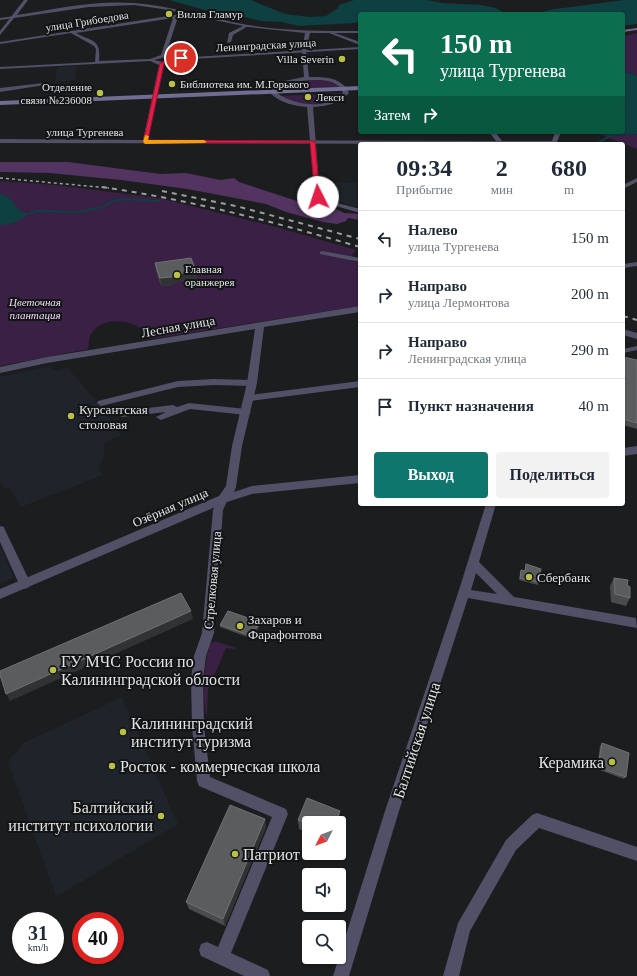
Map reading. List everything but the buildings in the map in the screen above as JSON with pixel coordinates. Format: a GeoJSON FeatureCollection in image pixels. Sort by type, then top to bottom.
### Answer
{"type":"FeatureCollection","features":[{"type":"Feature","properties":{"kind":"main road"},"geometry":{"type":"LineString","coordinates":[[625,31],[637,29]]}},
{"type":"Feature","properties":{"kind":"main road"},"geometry":{"type":"LineString","coordinates":[[0,104],[358,88]]}},
{"type":"Feature","properties":{"kind":"street"},"geometry":{"type":"LineString","coordinates":[[0,34],[26,0]]}},
{"type":"Feature","properties":{"kind":"street"},"geometry":{"type":"LineString","coordinates":[[0,20],[114,4],[136,4],[246,26],[308,32],[358,32]]}},
{"type":"Feature","properties":{"kind":"street","name":"улица Грибоедова"},"geometry":{"type":"LineString","coordinates":[[0,43],[176,16],[184,13]]}},
{"type":"Feature","properties":{"kind":"street"},"geometry":{"type":"LineString","coordinates":[[0,68],[151,60],[155,57],[163,56],[176,16]]}},
{"type":"Feature","properties":{"kind":"street"},"geometry":{"type":"LineString","coordinates":[[229,42],[231,34],[246,26]]}},
{"type":"Feature","properties":{"kind":"street"},"geometry":{"type":"LineString","coordinates":[[71,32],[96,45],[98,49],[97,63]]}},
{"type":"Feature","properties":{"kind":"street"},"geometry":{"type":"LineString","coordinates":[[307,78],[304,51],[308,32]]}},
{"type":"Feature","properties":{"kind":"street"},"geometry":{"type":"LineString","coordinates":[[331,32],[358,43]]}},
{"type":"Feature","properties":{"kind":"street","name":"Ленинградская улица"},"geometry":{"type":"LineString","coordinates":[[162,63],[169,62],[174,59],[358,48]]}},
{"type":"Feature","properties":{"kind":"street","name":"Ленинградская улица"},"geometry":{"type":"LineString","coordinates":[[163,56],[170,56],[174,59]]}},
{"type":"Feature","properties":{"kind":"street"},"geometry":{"type":"LineString","coordinates":[[145,142],[162,63],[156,63],[151,60]]}},
{"type":"Feature","properties":{"kind":"street"},"geometry":{"type":"LineString","coordinates":[[307,78],[331,81],[342,85],[345,89],[345,94],[339,100],[310,106],[286,102],[276,96],[274,92],[274,88],[282,84],[307,78]]}},
{"type":"Feature","properties":{"kind":"street"},"geometry":{"type":"LineString","coordinates":[[0,90],[44,84]]}},
{"type":"Feature","properties":{"kind":"street"},"geometry":{"type":"LineString","coordinates":[[310,106],[318,197],[324,201],[358,210]]}},
{"type":"Feature","properties":{"kind":"street","name":"улица Тургенева"},"geometry":{"type":"LineString","coordinates":[[0,141],[358,143]]}},
{"type":"Feature","properties":{"kind":"street"},"geometry":{"type":"LineString","coordinates":[[625,186],[637,180]]}},
{"type":"Feature","properties":{"kind":"street"},"geometry":{"type":"LineString","coordinates":[[322,253],[358,260]]}},
{"type":"Feature","properties":{"kind":"street"},"geometry":{"type":"LineString","coordinates":[[625,266],[637,264]]}},
{"type":"Feature","properties":{"kind":"street","name":"Лесная улица"},"geometry":{"type":"LineString","coordinates":[[0,370],[47,360],[358,309]]}},
{"type":"Feature","properties":{"kind":"street","name":"Стрелковая улица"},"geometry":{"type":"LineString","coordinates":[[222,957],[281,814],[204,781],[198,726],[197,679],[200,656],[208,633],[218,510],[231,487],[237,446],[250,398],[260,325]]}},
{"type":"Feature","properties":{"kind":"street"},"geometry":{"type":"LineString","coordinates":[[625,333],[637,336]]}},
{"type":"Feature","properties":{"kind":"street"},"geometry":{"type":"LineString","coordinates":[[625,351],[637,348]]}},
{"type":"Feature","properties":{"kind":"street"},"geometry":{"type":"LineString","coordinates":[[101,403],[178,384],[214,382],[252,383]]}},
{"type":"Feature","properties":{"kind":"street"},"geometry":{"type":"LineString","coordinates":[[250,398],[358,384]]}},
{"type":"Feature","properties":{"kind":"street"},"geometry":{"type":"LineString","coordinates":[[122,414],[189,406],[246,412]]}},
{"type":"Feature","properties":{"kind":"street"},"geometry":{"type":"LineString","coordinates":[[161,417],[189,406]]}},
{"type":"Feature","properties":{"kind":"street"},"geometry":{"type":"LineString","coordinates":[[625,452],[637,450]]}},
{"type":"Feature","properties":{"kind":"street","name":"Озёрная улица"},"geometry":{"type":"LineString","coordinates":[[0,594],[223,499],[252,490],[358,479]]}},
{"type":"Feature","properties":{"kind":"street","name":"Балтийская улица"},"geometry":{"type":"LineString","coordinates":[[341,976],[392,811],[464,593],[490,506]]}},
{"type":"Feature","properties":{"kind":"street"},"geometry":{"type":"LineString","coordinates":[[0,530],[25,584]]}},
{"type":"Feature","properties":{"kind":"street"},"geometry":{"type":"LineString","coordinates":[[473,563],[512,602]]}},
{"type":"Feature","properties":{"kind":"street"},"geometry":{"type":"LineString","coordinates":[[464,593],[636,623]]}},
{"type":"Feature","properties":{"kind":"street"},"geometry":{"type":"LineString","coordinates":[[451,976],[463,928],[511,845],[537,820],[637,854]]}},
{"type":"Feature","properties":{"kind":"street"},"geometry":{"type":"LineString","coordinates":[[207,950],[262,976]]}},
{"type":"Feature","properties":{"kind":"shaded area"},"geometry":{"type":"Polygon","coordinates":[[[77,66],[75,80],[55,82],[57,67],[77,66]]]}},
{"type":"Feature","properties":{"kind":"shaded area"},"geometry":{"type":"Polygon","coordinates":[[[0,162],[68,162],[161,174],[186,173],[220,180],[234,178],[239,182],[297,201],[327,205],[344,213],[358,214],[358,220],[348,218],[346,221],[337,224],[323,222],[286,212],[266,204],[187,189],[121,180],[49,173],[0,172],[0,162]]]}},
{"type":"Feature","properties":{"kind":"shaded area"},"geometry":{"type":"Polygon","coordinates":[[[326,182],[358,183],[358,207],[334,200],[326,182]]]}},
{"type":"Feature","properties":{"kind":"shaded area"},"geometry":{"type":"Polygon","coordinates":[[[50,366],[56,371],[67,367],[97,402],[122,435],[105,442],[103,461],[98,467],[103,475],[21,507],[9,487],[5,489],[0,481],[0,377],[50,366]]]}},
{"type":"Feature","properties":{"kind":"shaded area"},"geometry":{"type":"Polygon","coordinates":[[[0,545],[14,578],[0,584],[0,545]]]}},
{"type":"Feature","properties":{"kind":"shaded area"},"geometry":{"type":"Polygon","coordinates":[[[122,697],[178,824],[56,897],[8,762],[23,743],[122,697]]]}},
{"type":"Feature","properties":{"kind":"green space"},"geometry":{"type":"Polygon","coordinates":[[[637,33],[637,76],[625,72],[625,36],[637,33]]]}},
{"type":"Feature","properties":{"kind":"green space"},"geometry":{"type":"Polygon","coordinates":[[[312,80],[327,81],[340,87],[277,90],[287,84],[312,80]]]}},
{"type":"Feature","properties":{"kind":"green space"},"geometry":{"type":"Polygon","coordinates":[[[342,93],[341,96],[333,100],[317,104],[294,102],[278,96],[342,93]]]}},
{"type":"Feature","properties":{"kind":"green space"},"geometry":{"type":"Polygon","coordinates":[[[599,134],[612,136],[637,134],[637,149],[625,144],[625,142],[619,142],[599,134]]]}},
{"type":"Feature","properties":{"kind":"green space","name":"Цветочная плантация"},"geometry":{"type":"Polygon","coordinates":[[[0,181],[56,185],[159,198],[276,227],[356,250],[349,260],[358,262],[358,306],[151,339],[146,332],[139,327],[113,321],[104,323],[97,327],[90,336],[88,349],[0,366],[0,181]]]}},
{"type":"Feature","properties":{"kind":"green space"},"geometry":{"type":"Polygon","coordinates":[[[215,641],[236,648],[226,648],[208,690],[206,714],[204,696],[205,670],[210,644],[215,641]]]}},
{"type":"Feature","properties":{"kind":"water"},"geometry":{"type":"Polygon","coordinates":[[[169,0],[251,0],[285,14],[310,17],[326,16],[338,8],[339,5],[354,0],[427,0],[443,3],[482,5],[496,8],[503,12],[358,12],[358,22],[355,23],[299,26],[282,22],[261,21],[241,16],[222,15],[169,0]]]}},
{"type":"Feature","properties":{"kind":"water"},"geometry":{"type":"Polygon","coordinates":[[[624,0],[637,0],[637,24],[625,26],[625,12],[541,12],[624,0]]]}},
{"type":"Feature","properties":{"kind":"water"},"geometry":{"type":"Polygon","coordinates":[[[625,72],[637,76],[637,134],[612,136],[604,134],[625,134],[625,72]]]}},
{"type":"Feature","properties":{"kind":"water"},"geometry":{"type":"Polygon","coordinates":[[[0,194],[8,197],[21,211],[30,214],[12,223],[0,225],[0,194]]]}},
{"type":"Feature","properties":{"kind":"waterway"},"geometry":{"type":"LineString","coordinates":[[600,142],[610,136]]}},
{"type":"Feature","properties":{"kind":"waterway"},"geometry":{"type":"LineString","coordinates":[[326,199],[329,196]]}},
{"type":"Feature","properties":{"kind":"waterway"},"geometry":{"type":"LineString","coordinates":[[30,214],[36,211],[80,212],[103,207],[113,201],[126,199],[159,201]]}},
{"type":"Feature","properties":{"kind":"railway"},"geometry":{"type":"LineString","coordinates":[[0,178],[108,188]]}},
{"type":"Feature","properties":{"kind":"railway"},"geometry":{"type":"LineString","coordinates":[[102,187],[108,188]]}},
{"type":"Feature","properties":{"kind":"railway"},"geometry":{"type":"LineString","coordinates":[[108,188],[168,198],[232,212],[358,246]]}},
{"type":"Feature","properties":{"kind":"railway"},"geometry":{"type":"LineString","coordinates":[[162,191],[236,206],[358,238]]}},
{"type":"Feature","properties":{"kind":"railway"},"geometry":{"type":"LineString","coordinates":[[625,317],[637,320]]}},
{"type":"Feature","properties":{"kind":"slow traffic"},"geometry":{"type":"LineString","coordinates":[[146,136],[145,142],[204,142]]}},
{"type":"Feature","properties":{"kind":"place","name":"Вилла Гламур"},"geometry":{"type":"Point","coordinates":[169,14]}},
{"type":"Feature","properties":{"kind":"place","name":"Villa Severin"},"geometry":{"type":"Point","coordinates":[342,59]}},
{"type":"Feature","properties":{"kind":"place","name":"Библиотека им. М.Горького"},"geometry":{"type":"Point","coordinates":[172,84]}},
{"type":"Feature","properties":{"kind":"place","name":"Отделение связи №236008"},"geometry":{"type":"Point","coordinates":[100,93]}},
{"type":"Feature","properties":{"kind":"place","name":"Лекси"},"geometry":{"type":"Point","coordinates":[308,97]}},
{"type":"Feature","properties":{"kind":"place","name":"Главная оранжерея"},"geometry":{"type":"Point","coordinates":[177,275]}},
{"type":"Feature","properties":{"kind":"place","name":"Курсантская столовая"},"geometry":{"type":"Point","coordinates":[71,416]}},
{"type":"Feature","properties":{"kind":"place","name":"Сбербанк"},"geometry":{"type":"Point","coordinates":[529,577]}},
{"type":"Feature","properties":{"kind":"place","name":"Захаров и Фарафонтова"},"geometry":{"type":"Point","coordinates":[240,626]}},
{"type":"Feature","properties":{"kind":"place","name":"ГУ МЧС России по Калининградской облости"},"geometry":{"type":"Point","coordinates":[53,670]}},
{"type":"Feature","properties":{"kind":"place","name":"Калининградский институт туризма"},"geometry":{"type":"Point","coordinates":[123,732]}},
{"type":"Feature","properties":{"kind":"place","name":"Керамика"},"geometry":{"type":"Point","coordinates":[612,762]}},
{"type":"Feature","properties":{"kind":"place","name":"Росток - коммерческая школа"},"geometry":{"type":"Point","coordinates":[112,766]}},
{"type":"Feature","properties":{"kind":"place","name":"Балтийский институт психологии"},"geometry":{"type":"Point","coordinates":[161,816]}},
{"type":"Feature","properties":{"kind":"place","name":"Патриот"},"geometry":{"type":"Point","coordinates":[235,854]}},
{"type":"Feature","properties":{"kind":"route"},"geometry":{"type":"LineString","coordinates":[[181,58],[162,63],[145,142],[313,142],[318,197]]}}]}
